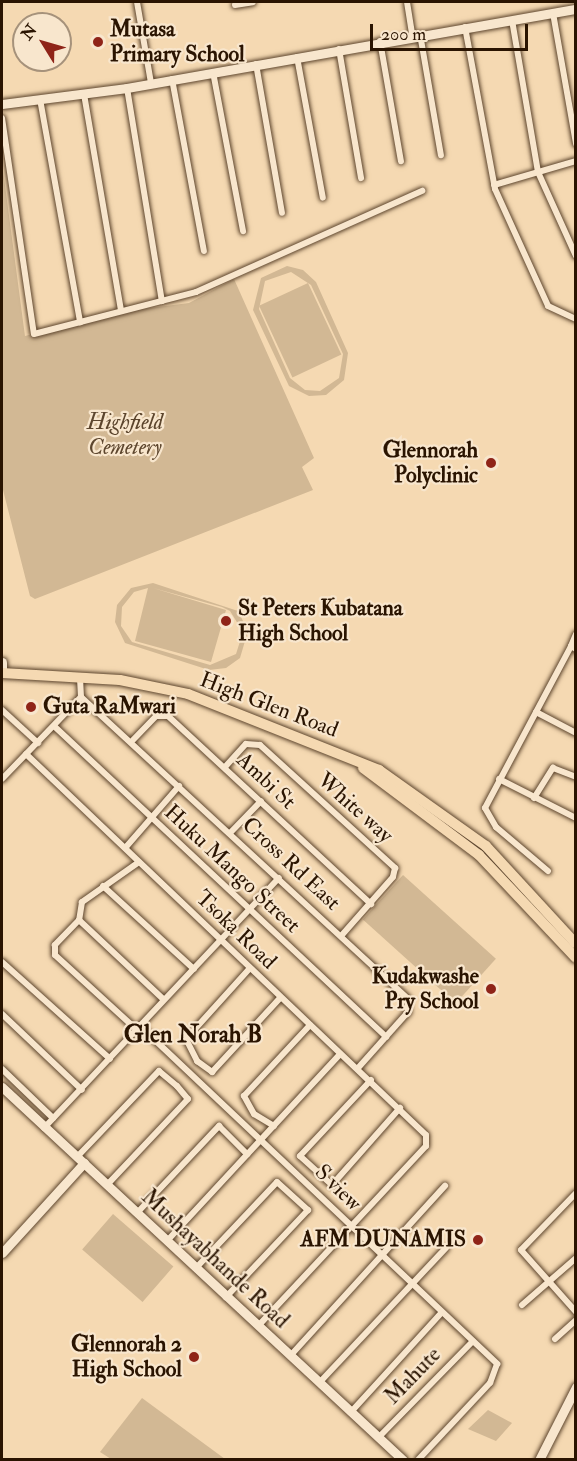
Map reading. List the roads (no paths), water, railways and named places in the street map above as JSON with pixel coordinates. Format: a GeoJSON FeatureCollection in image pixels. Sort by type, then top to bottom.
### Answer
{"type":"FeatureCollection","features":[{"type":"Feature","properties":{"kind":"main road","name":"High Glen Road"},"geometry":{"type":"LineString","coordinates":[[2,673],[80,676],[220,703],[402,782],[486,846],[576,944]]}},
{"type":"Feature","properties":{"kind":"main road","name":"High Glen Road"},"geometry":{"type":"LineString","coordinates":[[343,755],[454,832],[576,958]]}},
{"type":"Feature","properties":{"kind":"street"},"geometry":{"type":"LineString","coordinates":[[137,2],[151,83]]}},
{"type":"Feature","properties":{"kind":"street"},"geometry":{"type":"LineString","coordinates":[[235,5],[253,2]]}},
{"type":"Feature","properties":{"kind":"street"},"geometry":{"type":"LineString","coordinates":[[407,2],[416,34],[441,155]]}},
{"type":"Feature","properties":{"kind":"street"},"geometry":{"type":"LineString","coordinates":[[2,104],[127,88],[416,34],[576,9]]}},
{"type":"Feature","properties":{"kind":"street"},"geometry":{"type":"LineString","coordinates":[[553,14],[576,144]]}},
{"type":"Feature","properties":{"kind":"street"},"geometry":{"type":"LineString","coordinates":[[512,20],[538,172],[576,256]]}},
{"type":"Feature","properties":{"kind":"street"},"geometry":{"type":"LineString","coordinates":[[465,27],[494,185],[548,306],[576,319]]}},
{"type":"Feature","properties":{"kind":"street"},"geometry":{"type":"LineString","coordinates":[[380,42],[401,161]]}},
{"type":"Feature","properties":{"kind":"street"},"geometry":{"type":"LineString","coordinates":[[339,49],[361,178]]}},
{"type":"Feature","properties":{"kind":"street"},"geometry":{"type":"LineString","coordinates":[[297,57],[323,198]]}},
{"type":"Feature","properties":{"kind":"street"},"geometry":{"type":"LineString","coordinates":[[256,64],[282,213]]}},
{"type":"Feature","properties":{"kind":"street"},"geometry":{"type":"LineString","coordinates":[[213,72],[243,231]]}},
{"type":"Feature","properties":{"kind":"street"},"geometry":{"type":"LineString","coordinates":[[172,79],[204,252]]}},
{"type":"Feature","properties":{"kind":"street"},"geometry":{"type":"LineString","coordinates":[[127,88],[162,301]]}},
{"type":"Feature","properties":{"kind":"street"},"geometry":{"type":"LineString","coordinates":[[84,94],[121,311]]}},
{"type":"Feature","properties":{"kind":"street"},"geometry":{"type":"LineString","coordinates":[[40,99],[80,322]]}},
{"type":"Feature","properties":{"kind":"street"},"geometry":{"type":"LineString","coordinates":[[2,118],[34,334],[196,292],[422,191]]}},
{"type":"Feature","properties":{"kind":"street"},"geometry":{"type":"LineString","coordinates":[[494,185],[576,161]]}},
{"type":"Feature","properties":{"kind":"street"},"geometry":{"type":"LineString","coordinates":[[548,871],[486,816],[499,779],[573,648],[576,634]]}},
{"type":"Feature","properties":{"kind":"street"},"geometry":{"type":"LineString","coordinates":[[2,662],[2,673]]}},
{"type":"Feature","properties":{"kind":"street"},"geometry":{"type":"LineString","coordinates":[[2,779],[81,697],[80,676]]}},
{"type":"Feature","properties":{"kind":"street","name":"Cross Rd East"},"geometry":{"type":"LineString","coordinates":[[81,697],[133,740],[179,786],[342,935],[410,1001],[408,1012],[358,1068]]}},
{"type":"Feature","properties":{"kind":"street"},"geometry":{"type":"LineString","coordinates":[[2,710],[38,743]]}},
{"type":"Feature","properties":{"kind":"street"},"geometry":{"type":"LineString","coordinates":[[536,712],[573,732],[576,723]]}},
{"type":"Feature","properties":{"kind":"street","name":"Ambi St"},"geometry":{"type":"LineString","coordinates":[[133,740],[156,716],[168,716],[371,904]]}},
{"type":"Feature","properties":{"kind":"street","name":"Huku Mango Street"},"geometry":{"type":"LineString","coordinates":[[54,726],[386,1037]]}},
{"type":"Feature","properties":{"kind":"street","name":"White way"},"geometry":{"type":"LineString","coordinates":[[225,767],[246,744],[260,746],[394,868],[393,878],[342,935]]}},
{"type":"Feature","properties":{"kind":"street","name":"Tsoka Road"},"geometry":{"type":"LineString","coordinates":[[26,754],[126,847],[220,942],[423,1130],[426,1146],[351,1227]]}},
{"type":"Feature","properties":{"kind":"street"},"geometry":{"type":"LineString","coordinates":[[2,765],[8,772]]}},
{"type":"Feature","properties":{"kind":"street"},"geometry":{"type":"LineString","coordinates":[[534,798],[553,768],[576,777]]}},
{"type":"Feature","properties":{"kind":"street"},"geometry":{"type":"LineString","coordinates":[[499,779],[576,818]]}},
{"type":"Feature","properties":{"kind":"street"},"geometry":{"type":"LineString","coordinates":[[126,847],[179,786]]}},
{"type":"Feature","properties":{"kind":"street"},"geometry":{"type":"LineString","coordinates":[[231,832],[261,801]]}},
{"type":"Feature","properties":{"kind":"street","name":"S view"},"geometry":{"type":"LineString","coordinates":[[139,862],[82,902],[79,920],[55,945],[55,955],[138,1027],[348,1218],[351,1227],[497,1364],[497,1372],[418,1460]]}},
{"type":"Feature","properties":{"kind":"street"},"geometry":{"type":"LineString","coordinates":[[45,1128],[279,878]]}},
{"type":"Feature","properties":{"kind":"street"},"geometry":{"type":"LineString","coordinates":[[103,886],[194,969]]}},
{"type":"Feature","properties":{"kind":"street"},"geometry":{"type":"LineString","coordinates":[[79,920],[164,999]]}},
{"type":"Feature","properties":{"kind":"street"},"geometry":{"type":"LineString","coordinates":[[2,962],[110,1059]]}},
{"type":"Feature","properties":{"kind":"street"},"geometry":{"type":"LineString","coordinates":[[250,968],[186,1039],[191,1055],[212,1072],[280,998]]}},
{"type":"Feature","properties":{"kind":"street"},"geometry":{"type":"LineString","coordinates":[[2,1014],[82,1090]]}},
{"type":"Feature","properties":{"kind":"street"},"geometry":{"type":"LineString","coordinates":[[274,1126],[254,1114],[244,1096],[310,1025]]}},
{"type":"Feature","properties":{"kind":"street"},"geometry":{"type":"LineString","coordinates":[[167,1241],[340,1054]]}},
{"type":"Feature","properties":{"kind":"street"},"geometry":{"type":"LineString","coordinates":[[2,1069],[53,1118]]}},
{"type":"Feature","properties":{"kind":"street"},"geometry":{"type":"LineString","coordinates":[[2,1252],[159,1071],[188,1099],[107,1185]]}},
{"type":"Feature","properties":{"kind":"street"},"geometry":{"type":"LineString","coordinates":[[371,1080],[300,1156],[332,1185],[400,1108]]}},
{"type":"Feature","properties":{"kind":"street","name":"Mushayabhande Road"},"geometry":{"type":"LineString","coordinates":[[2,1087],[403,1460]]}},
{"type":"Feature","properties":{"kind":"street"},"geometry":{"type":"LineString","coordinates":[[137,1213],[219,1126],[247,1154]]}},
{"type":"Feature","properties":{"kind":"street"},"geometry":{"type":"LineString","coordinates":[[196,1268],[277,1182],[309,1210],[226,1297]]}},
{"type":"Feature","properties":{"kind":"street"},"geometry":{"type":"LineString","coordinates":[[291,1355],[384,1257],[445,1186]]}},
{"type":"Feature","properties":{"kind":"street"},"geometry":{"type":"LineString","coordinates":[[576,1193],[521,1250],[576,1312]]}},
{"type":"Feature","properties":{"kind":"street"},"geometry":{"type":"LineString","coordinates":[[258,1326],[351,1227]]}},
{"type":"Feature","properties":{"kind":"street"},"geometry":{"type":"LineString","coordinates":[[320,1382],[446,1248]]}},
{"type":"Feature","properties":{"kind":"street"},"geometry":{"type":"LineString","coordinates":[[522,1305],[576,1258]]}},
{"type":"Feature","properties":{"kind":"street"},"geometry":{"type":"LineString","coordinates":[[351,1412],[442,1312]]}},
{"type":"Feature","properties":{"kind":"street"},"geometry":{"type":"LineString","coordinates":[[555,1339],[576,1320]]}},
{"type":"Feature","properties":{"kind":"street","name":"Mahute"},"geometry":{"type":"LineString","coordinates":[[379,1437],[473,1341]]}},
{"type":"Feature","properties":{"kind":"street"},"geometry":{"type":"LineString","coordinates":[[539,1460],[571,1403],[576,1387]]}},
{"type":"Feature","properties":{"kind":"place","name":"Mutasa Primary School"},"geometry":{"type":"Point","coordinates":[98,42]}},
{"type":"Feature","properties":{"kind":"place","name":"Glennorah Polyclinic"},"geometry":{"type":"Point","coordinates":[491,463]}},
{"type":"Feature","properties":{"kind":"place","name":"St Peters Kubatana High School"},"geometry":{"type":"Point","coordinates":[226,621]}},
{"type":"Feature","properties":{"kind":"place","name":"Guta RaMwari"},"geometry":{"type":"Point","coordinates":[31,707]}},
{"type":"Feature","properties":{"kind":"place","name":"Kudakwashe Pry School"},"geometry":{"type":"Point","coordinates":[491,989]}},
{"type":"Feature","properties":{"kind":"place","name":"AFM DUNAMIS"},"geometry":{"type":"Point","coordinates":[478,1240]}},
{"type":"Feature","properties":{"kind":"place","name":"Glennorah 2 High School"},"geometry":{"type":"Point","coordinates":[194,1357]}},
{"type":"Feature","properties":{"kind":"district","name":"Glen Norah B"},"geometry":{"type":"Point","coordinates":[193,1035]}},
{"type":"Feature","properties":{"kind":"park label","name":"Highfield Cemetery"},"geometry":{"type":"Point","coordinates":[125,434]}}]}
